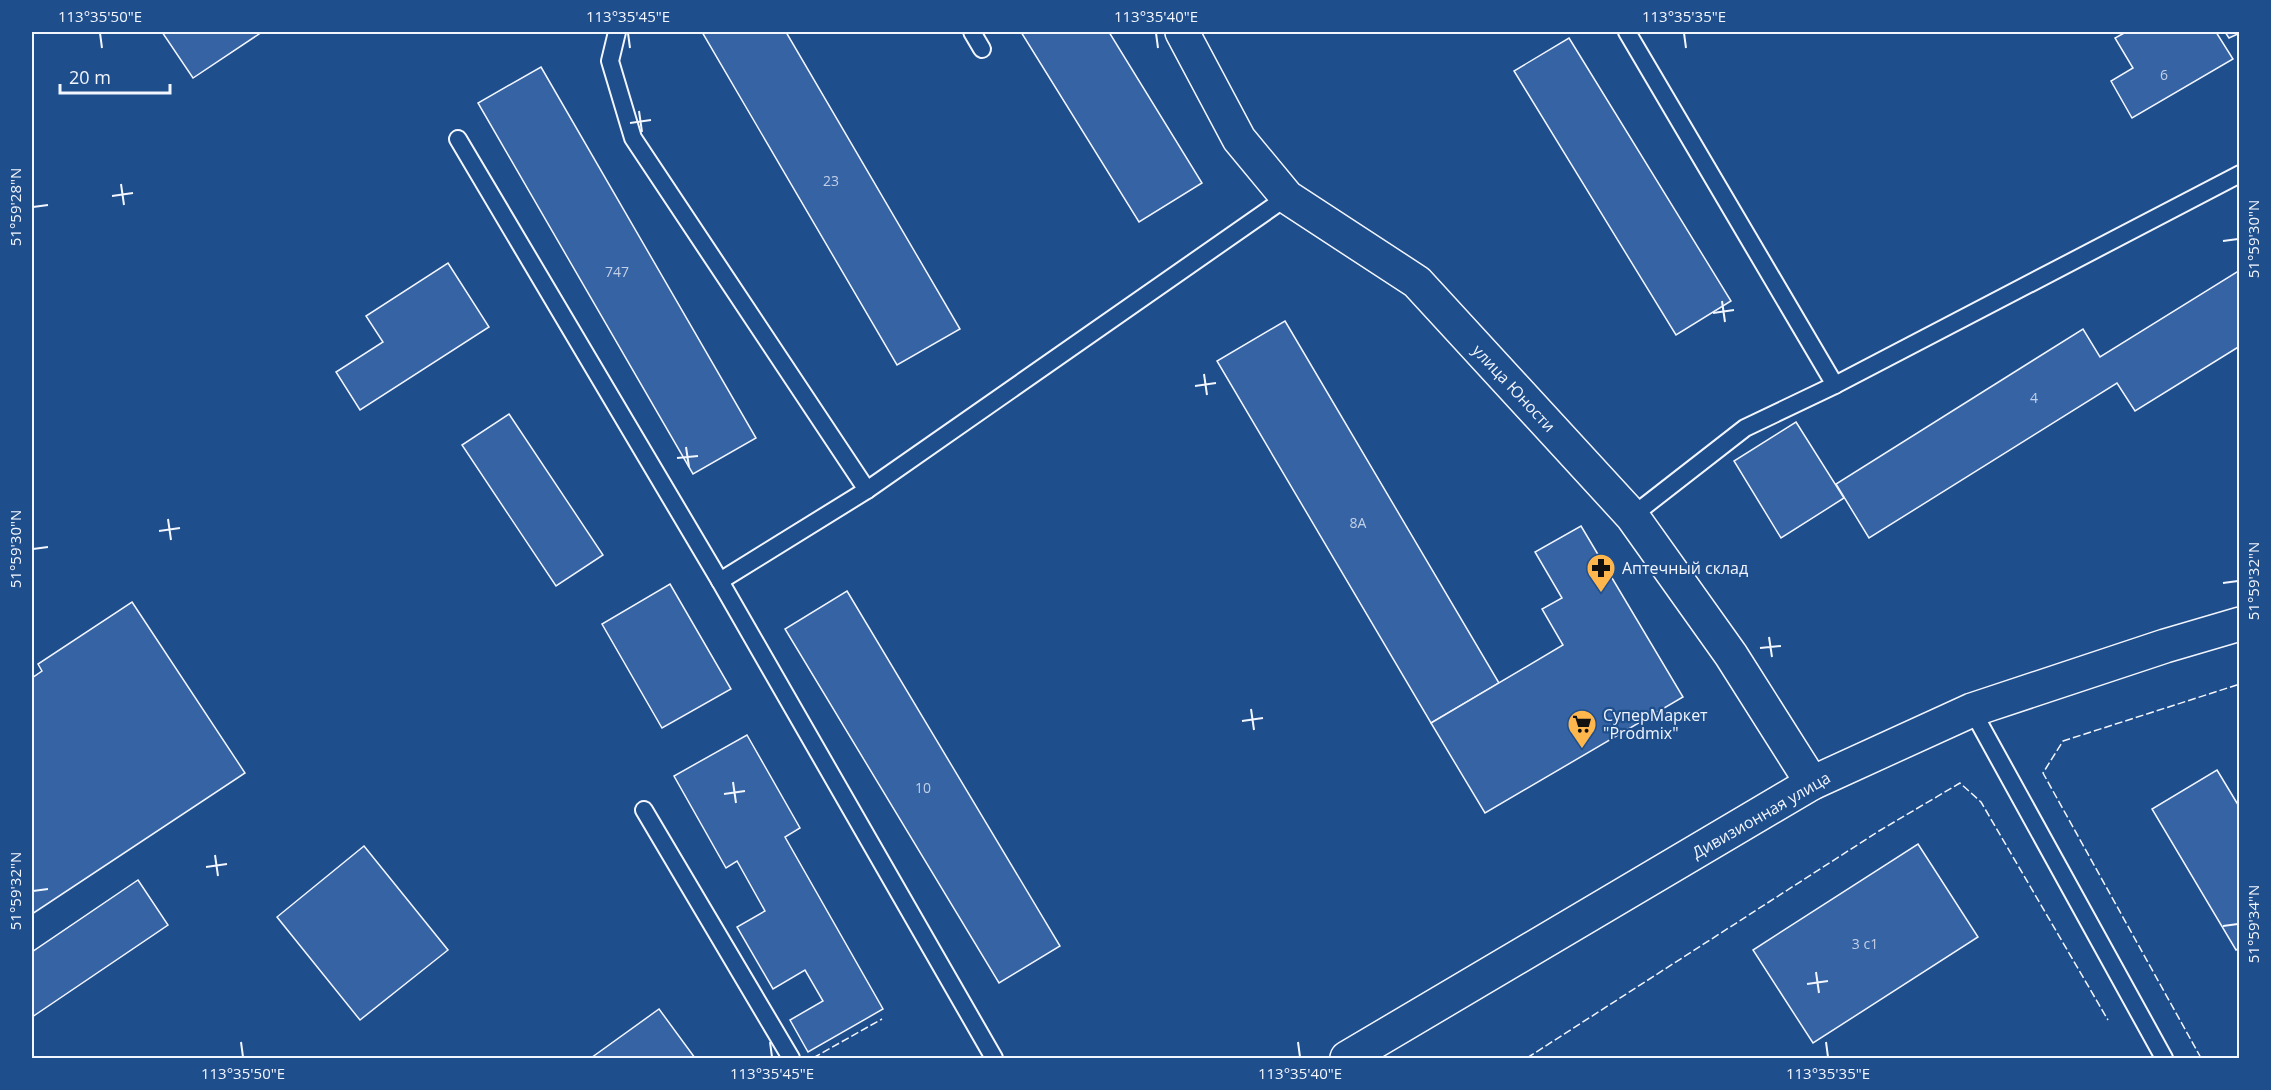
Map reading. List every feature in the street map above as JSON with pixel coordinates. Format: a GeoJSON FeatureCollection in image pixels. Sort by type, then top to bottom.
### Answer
{"type":"FeatureCollection","features":[{"type":"Feature","properties":{"kind":"street","name":"улица Юности"},"geometry":{"type":"LineString","coordinates":[[1182,32],[1239,139],[1287,197],[1417,282],[1632,516],[1731,656],[1812,783]]}},
{"type":"Feature","properties":{"kind":"street","name":"Дивизионная улица"},"geometry":{"type":"LineString","coordinates":[[1347,1059],[1812,783],[1972,710],[2165,646],[2240,624]]}},
{"type":"Feature","properties":{"kind":"lane"},"geometry":{"type":"LineString","coordinates":[[617,32],[610,61],[633,138],[867,490]]}},
{"type":"Feature","properties":{"kind":"lane"},"geometry":{"type":"LineString","coordinates":[[972,32],[982,49]]}},
{"type":"Feature","properties":{"kind":"lane"},"geometry":{"type":"LineString","coordinates":[[1627,32],[1835,385]]}},
{"type":"Feature","properties":{"kind":"lane"},"geometry":{"type":"LineString","coordinates":[[458,140],[720,581],[994,1059]]}},
{"type":"Feature","properties":{"kind":"lane"},"geometry":{"type":"LineString","coordinates":[[1632,516],[1745,428],[1835,385],[2240,174]]}},
{"type":"Feature","properties":{"kind":"lane"},"geometry":{"type":"LineString","coordinates":[[720,581],[867,490],[1287,197]]}},
{"type":"Feature","properties":{"kind":"lane"},"geometry":{"type":"LineString","coordinates":[[1972,710],[2164,1059]]}},
{"type":"Feature","properties":{"kind":"lane"},"geometry":{"type":"LineString","coordinates":[[644,810],[791,1059]]}},
{"type":"Feature","properties":{"kind":"building"},"geometry":{"type":"Polygon","coordinates":[[[162,32],[262,32],[193,78],[162,32]]]}},
{"type":"Feature","properties":{"kind":"building"},"geometry":{"type":"Polygon","coordinates":[[[702,32],[786,32],[960,329],[897,365],[702,32]]]}},
{"type":"Feature","properties":{"kind":"building"},"geometry":{"type":"Polygon","coordinates":[[[1021,32],[1109,32],[1202,183],[1139,222],[1021,32]]]}},
{"type":"Feature","properties":{"kind":"building"},"geometry":{"type":"Polygon","coordinates":[[[2126,32],[2216,32],[2233,59],[2132,118],[2111,81],[2133,68],[2115,38],[2126,32]]]}},
{"type":"Feature","properties":{"kind":"building"},"geometry":{"type":"Polygon","coordinates":[[[2225,32],[2240,32],[2240,33],[2229,38],[2225,32]]]}},
{"type":"Feature","properties":{"kind":"building"},"geometry":{"type":"Polygon","coordinates":[[[1569,38],[1731,301],[1676,335],[1514,71],[1569,38]]]}},
{"type":"Feature","properties":{"kind":"building"},"geometry":{"type":"Polygon","coordinates":[[[541,67],[756,438],[693,474],[478,103],[541,67]]]}},
{"type":"Feature","properties":{"kind":"building"},"geometry":{"type":"Polygon","coordinates":[[[448,263],[489,327],[360,410],[336,372],[383,342],[366,316],[448,263]]]}},
{"type":"Feature","properties":{"kind":"building"},"geometry":{"type":"Polygon","coordinates":[[[2240,270],[2240,346],[2135,411],[2117,383],[1869,538],[1836,484],[2083,329],[2100,357],[2240,270]]]}},
{"type":"Feature","properties":{"kind":"building"},"geometry":{"type":"Polygon","coordinates":[[[1285,321],[1499,683],[1431,723],[1217,361],[1285,321]]]}},
{"type":"Feature","properties":{"kind":"building"},"geometry":{"type":"Polygon","coordinates":[[[509,414],[603,555],[556,586],[462,445],[509,414]]]}},
{"type":"Feature","properties":{"kind":"building"},"geometry":{"type":"Polygon","coordinates":[[[1796,422],[1844,498],[1781,538],[1734,461],[1796,422]]]}},
{"type":"Feature","properties":{"kind":"building"},"geometry":{"type":"Polygon","coordinates":[[[1581,526],[1683,697],[1485,813],[1431,723],[1563,645],[1542,609],[1562,598],[1535,552],[1581,526]]]}},
{"type":"Feature","properties":{"kind":"building"},"geometry":{"type":"Polygon","coordinates":[[[670,584],[731,689],[662,728],[602,624],[670,584]]]}},
{"type":"Feature","properties":{"kind":"building"},"geometry":{"type":"Polygon","coordinates":[[[847,591],[1060,946],[999,983],[785,629],[847,591]]]}},
{"type":"Feature","properties":{"kind":"building"},"geometry":{"type":"Polygon","coordinates":[[[132,602],[245,773],[32,914],[32,678],[42,671],[38,664],[132,602]]]}},
{"type":"Feature","properties":{"kind":"building"},"geometry":{"type":"Polygon","coordinates":[[[747,735],[800,828],[785,837],[883,1009],[808,1052],[790,1020],[823,1001],[805,970],[773,989],[737,927],[765,911],[737,861],[726,868],[674,776],[747,735]]]}},
{"type":"Feature","properties":{"kind":"building"},"geometry":{"type":"Polygon","coordinates":[[[2217,770],[2240,808],[2240,948],[2236,950],[2152,809],[2217,770]]]}},
{"type":"Feature","properties":{"kind":"building"},"geometry":{"type":"Polygon","coordinates":[[[1918,844],[1978,937],[1813,1043],[1753,950],[1918,844]]]}},
{"type":"Feature","properties":{"kind":"building"},"geometry":{"type":"Polygon","coordinates":[[[364,846],[448,950],[360,1020],[277,917],[364,846]]]}},
{"type":"Feature","properties":{"kind":"building"},"geometry":{"type":"Polygon","coordinates":[[[138,880],[168,925],[32,1017],[32,952],[138,880]]]}},
{"type":"Feature","properties":{"kind":"building"},"geometry":{"type":"Polygon","coordinates":[[[659,1009],[695,1058],[591,1058],[659,1009]]]}},
{"type":"Feature","properties":{"kind":"fence"},"geometry":{"type":"LineString","coordinates":[[2201,1058],[2043,773],[2063,741],[2240,684]]}},
{"type":"Feature","properties":{"kind":"fence"},"geometry":{"type":"LineString","coordinates":[[1527,1058],[1879,831],[1960,783],[1981,802],[2108,1020]]}},
{"type":"Feature","properties":{"kind":"fence"},"geometry":{"type":"LineString","coordinates":[[813,1058],[882,1019]]}},
{"type":"Feature","properties":{"kind":"place","name":"Аптечный склад"},"geometry":{"type":"Point","coordinates":[1601,594]}},
{"type":"Feature","properties":{"kind":"place","name":"СуперМаркет \"Prodmix\""},"geometry":{"type":"Point","coordinates":[1582,750]}}]}
